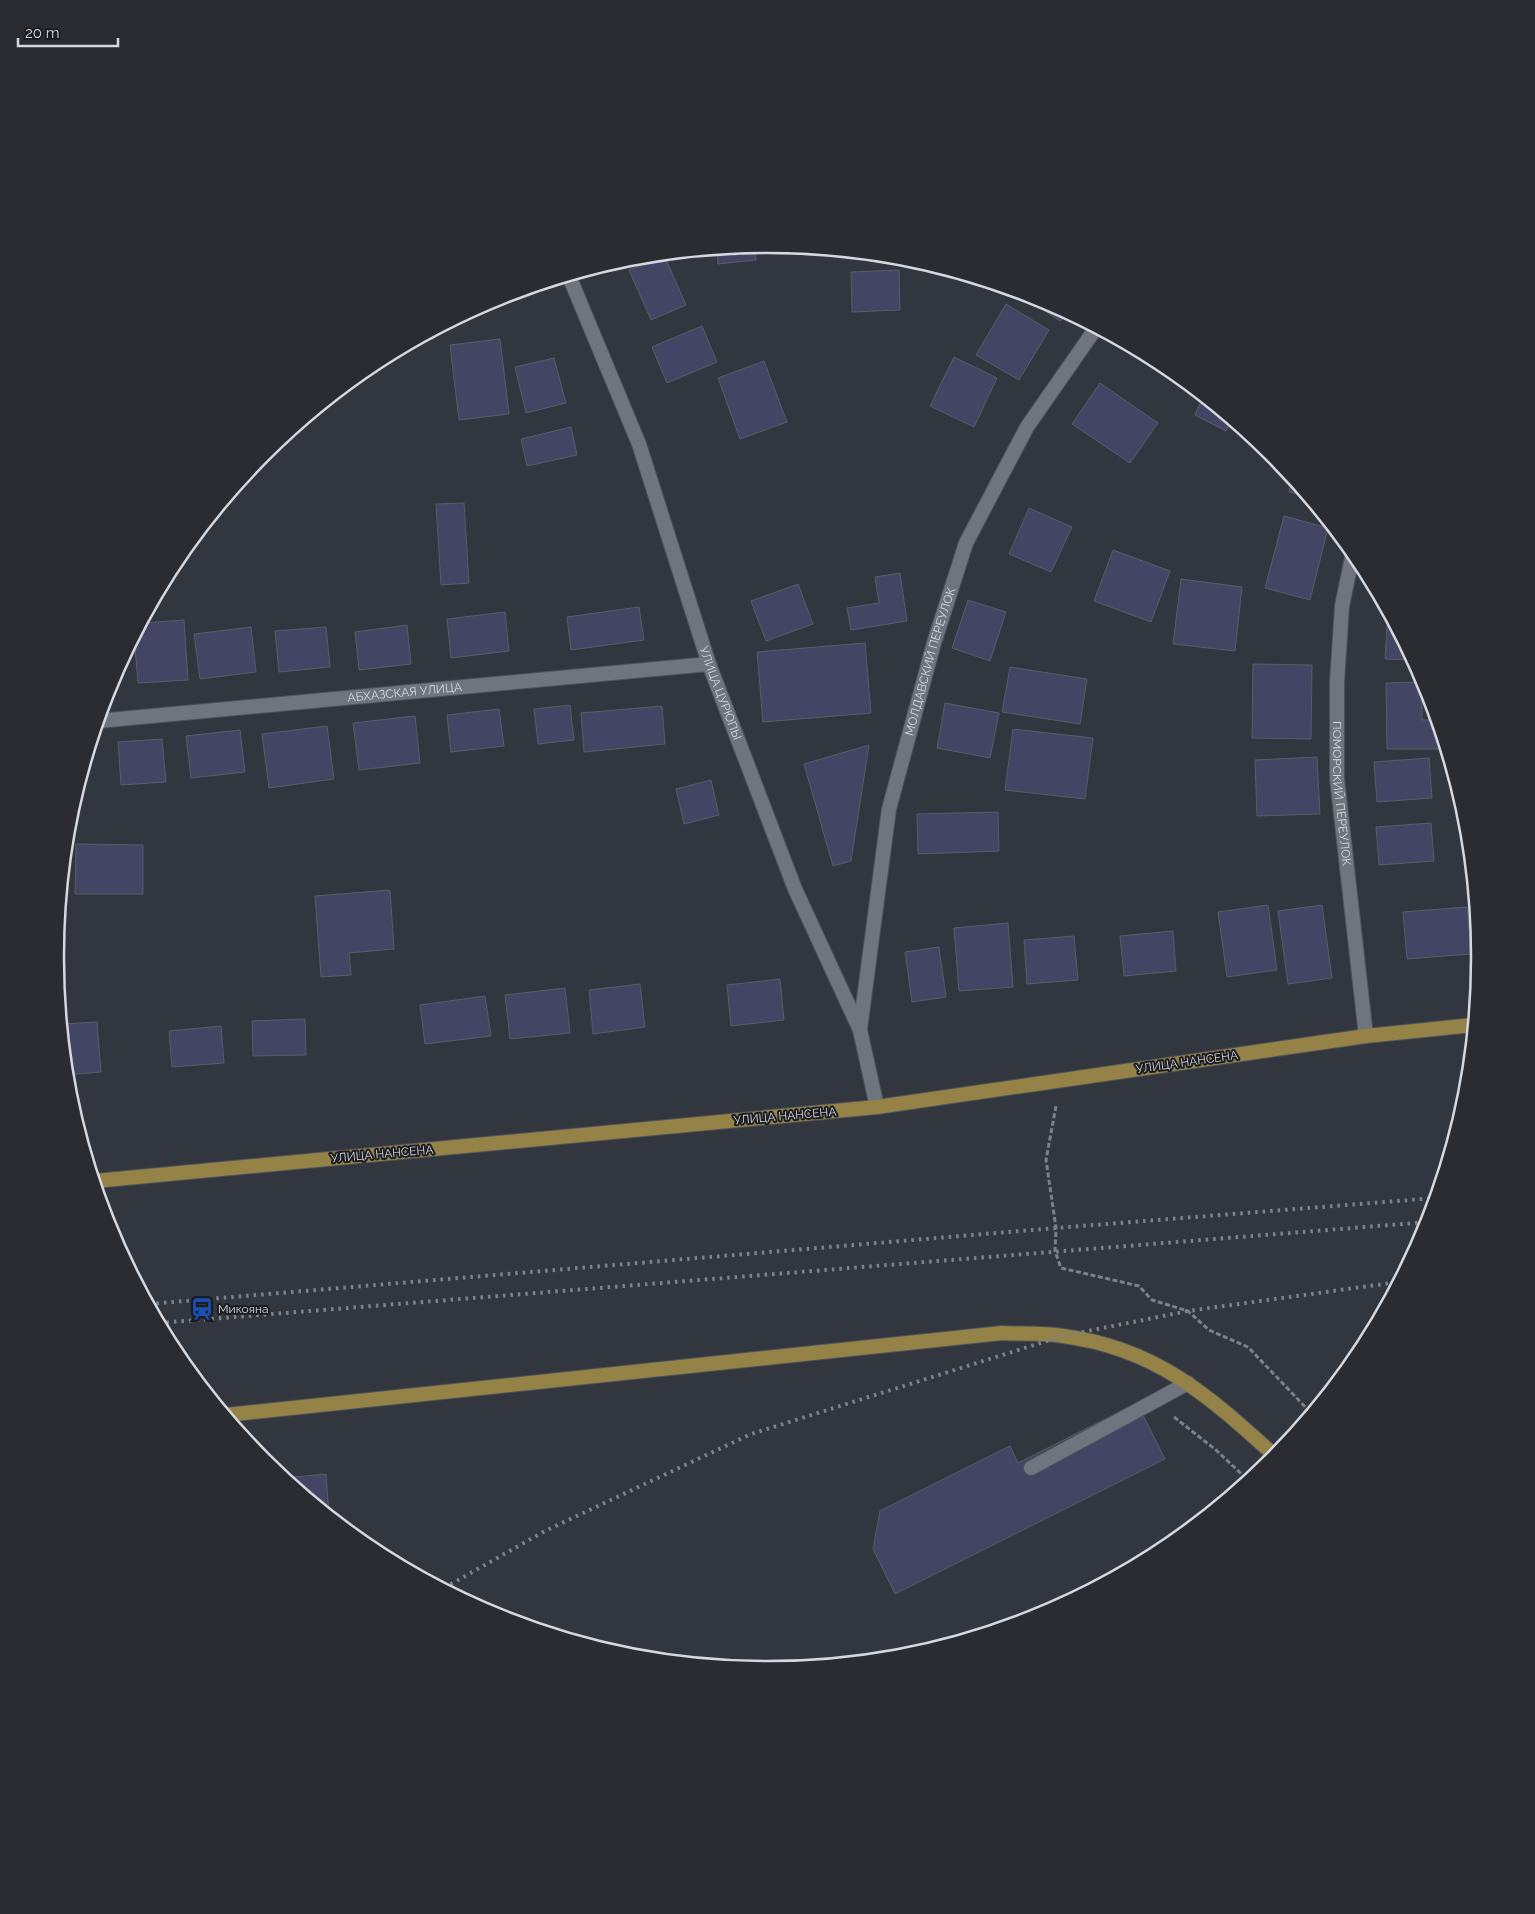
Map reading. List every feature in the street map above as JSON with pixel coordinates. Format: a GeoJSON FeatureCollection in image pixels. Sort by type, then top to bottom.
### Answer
{"type":"FeatureCollection","features":[{"type":"Feature","properties":{"kind":"main road","name":"УЛИЦА НАНСЕНА"},"geometry":{"type":"LineString","coordinates":[[100,1181],[877,1107],[1366,1036],[1467,1027]]}},
{"type":"Feature","properties":{"kind":"main road"},"geometry":{"type":"LineString","coordinates":[[233,1414],[1002,1333],[1063,1336],[1122,1350],[1151,1360],[1188,1384],[1234,1419],[1269,1451]]}},
{"type":"Feature","properties":{"kind":"street","name":"УЛИЦА ЦУРЮПЫ"},"geometry":{"type":"LineString","coordinates":[[571,281],[639,444],[709,664],[795,889],[860,1030],[877,1107]]}},
{"type":"Feature","properties":{"kind":"street","name":"МОЛДАВСКИЙ ПЕРЕУЛОК"},"geometry":{"type":"LineString","coordinates":[[860,1030],[889,809],[934,643],[966,543],[1027,427],[1092,333]]}},
{"type":"Feature","properties":{"kind":"street","name":"ПОМОРСКИЙ ПЕРЕУЛОК"},"geometry":{"type":"LineString","coordinates":[[1351,563],[1342,606],[1337,682],[1337,779],[1366,1036]]}},
{"type":"Feature","properties":{"kind":"street","name":"АБХАЗСКАЯ УЛИЦА"},"geometry":{"type":"LineString","coordinates":[[105,720],[709,664]]}},
{"type":"Feature","properties":{"kind":"street"},"geometry":{"type":"LineString","coordinates":[[1031,1468],[1188,1384]]}},
{"type":"Feature","properties":{"kind":"path"},"geometry":{"type":"LineString","coordinates":[[1061,1080],[1046,1160],[1056,1228],[1055,1251],[1061,1268],[1139,1286],[1152,1300],[1188,1311],[1209,1330],[1248,1347],[1307,1409]]}},
{"type":"Feature","properties":{"kind":"path"},"geometry":{"type":"LineString","coordinates":[[1154,1402],[1216,1450],[1243,1475]]}},
{"type":"Feature","properties":{"kind":"building"},"geometry":{"type":"Polygon","coordinates":[[[756,254],[756,260],[718,264],[717,255],[756,254]]]}},
{"type":"Feature","properties":{"kind":"building"},"geometry":{"type":"Polygon","coordinates":[[[666,261],[686,305],[651,320],[629,270],[640,265],[666,261]]]}},
{"type":"Feature","properties":{"kind":"building"},"geometry":{"type":"Polygon","coordinates":[[[899,270],[900,310],[852,312],[851,272],[899,270]]]}},
{"type":"Feature","properties":{"kind":"building"},"geometry":{"type":"Polygon","coordinates":[[[1006,304],[1049,330],[1019,380],[976,355],[1006,304]]]}},
{"type":"Feature","properties":{"kind":"building"},"geometry":{"type":"Polygon","coordinates":[[[1043,310],[1062,318],[1060,321],[1043,310]]]}},
{"type":"Feature","properties":{"kind":"building"},"geometry":{"type":"Polygon","coordinates":[[[702,326],[717,362],[667,383],[652,347],[702,326]]]}},
{"type":"Feature","properties":{"kind":"building"},"geometry":{"type":"Polygon","coordinates":[[[500,339],[509,414],[459,420],[450,345],[500,339]]]}},
{"type":"Feature","properties":{"kind":"building"},"geometry":{"type":"Polygon","coordinates":[[[954,357],[997,378],[974,427],[930,406],[954,357]]]}},
{"type":"Feature","properties":{"kind":"building"},"geometry":{"type":"Polygon","coordinates":[[[554,358],[566,403],[526,413],[515,367],[554,358]]]}},
{"type":"Feature","properties":{"kind":"building"},"geometry":{"type":"Polygon","coordinates":[[[764,361],[787,422],[740,439],[718,378],[764,361]]]}},
{"type":"Feature","properties":{"kind":"building"},"geometry":{"type":"Polygon","coordinates":[[[1100,383],[1158,423],[1130,463],[1072,424],[1100,383]]]}},
{"type":"Feature","properties":{"kind":"building"},"geometry":{"type":"Polygon","coordinates":[[[1200,403],[1229,425],[1226,431],[1195,415],[1200,403]]]}},
{"type":"Feature","properties":{"kind":"building"},"geometry":{"type":"Polygon","coordinates":[[[571,427],[577,455],[527,466],[521,439],[571,427]]]}},
{"type":"Feature","properties":{"kind":"building"},"geometry":{"type":"Polygon","coordinates":[[[1290,486],[1298,494],[1289,492],[1290,486]]]}},
{"type":"Feature","properties":{"kind":"building"},"geometry":{"type":"Polygon","coordinates":[[[464,503],[469,583],[441,585],[436,504],[464,503]]]}},
{"type":"Feature","properties":{"kind":"building"},"geometry":{"type":"Polygon","coordinates":[[[1029,508],[1072,527],[1051,572],[1009,554],[1029,508]]]}},
{"type":"Feature","properties":{"kind":"building"},"geometry":{"type":"Polygon","coordinates":[[[1284,516],[1324,527],[1327,531],[1310,600],[1265,588],[1284,516]]]}},
{"type":"Feature","properties":{"kind":"building"},"geometry":{"type":"Polygon","coordinates":[[[1113,550],[1170,571],[1151,622],[1094,601],[1113,550]]]}},
{"type":"Feature","properties":{"kind":"building"},"geometry":{"type":"Polygon","coordinates":[[[900,573],[907,621],[851,630],[847,608],[879,603],[875,577],[900,573]]]}},
{"type":"Feature","properties":{"kind":"building"},"geometry":{"type":"Polygon","coordinates":[[[1181,579],[1242,587],[1235,651],[1173,644],[1181,579]]]}},
{"type":"Feature","properties":{"kind":"building"},"geometry":{"type":"Polygon","coordinates":[[[798,584],[813,624],[766,641],[751,601],[798,584]]]}},
{"type":"Feature","properties":{"kind":"building"},"geometry":{"type":"Polygon","coordinates":[[[968,600],[1006,612],[990,661],[952,648],[968,600]]]}},
{"type":"Feature","properties":{"kind":"building"},"geometry":{"type":"Polygon","coordinates":[[[639,607],[644,640],[571,650],[567,617],[639,607]]]}},
{"type":"Feature","properties":{"kind":"building"},"geometry":{"type":"Polygon","coordinates":[[[505,612],[509,651],[451,658],[447,619],[505,612]]]}},
{"type":"Feature","properties":{"kind":"building"},"geometry":{"type":"Polygon","coordinates":[[[184,620],[188,680],[138,683],[135,648],[149,623],[184,620]]]}},
{"type":"Feature","properties":{"kind":"building"},"geometry":{"type":"Polygon","coordinates":[[[407,625],[411,664],[359,670],[355,632],[407,625]]]}},
{"type":"Feature","properties":{"kind":"building"},"geometry":{"type":"Polygon","coordinates":[[[1387,625],[1388,625],[1405,660],[1385,659],[1387,625]]]}},
{"type":"Feature","properties":{"kind":"building"},"geometry":{"type":"Polygon","coordinates":[[[251,627],[256,672],[200,679],[194,634],[251,627]]]}},
{"type":"Feature","properties":{"kind":"building"},"geometry":{"type":"Polygon","coordinates":[[[326,627],[330,667],[279,672],[275,631],[326,627]]]}},
{"type":"Feature","properties":{"kind":"building"},"geometry":{"type":"Polygon","coordinates":[[[865,643],[871,713],[763,722],[757,652],[865,643]]]}},
{"type":"Feature","properties":{"kind":"building"},"geometry":{"type":"Polygon","coordinates":[[[1253,664],[1312,665],[1311,739],[1252,738],[1253,664]]]}},
{"type":"Feature","properties":{"kind":"building"},"geometry":{"type":"Polygon","coordinates":[[[1010,667],[1087,679],[1080,724],[1002,712],[1010,667]]]}},
{"type":"Feature","properties":{"kind":"building"},"geometry":{"type":"Polygon","coordinates":[[[1415,682],[1422,699],[1422,720],[1430,720],[1439,749],[1387,749],[1386,683],[1415,682]]]}},
{"type":"Feature","properties":{"kind":"building"},"geometry":{"type":"Polygon","coordinates":[[[945,703],[999,713],[990,758],[937,748],[945,703]]]}},
{"type":"Feature","properties":{"kind":"building"},"geometry":{"type":"Polygon","coordinates":[[[570,705],[574,740],[538,744],[534,709],[570,705]]]}},
{"type":"Feature","properties":{"kind":"building"},"geometry":{"type":"Polygon","coordinates":[[[662,706],[665,744],[584,752],[581,713],[662,706]]]}},
{"type":"Feature","properties":{"kind":"building"},"geometry":{"type":"Polygon","coordinates":[[[499,709],[504,746],[451,752],[447,715],[499,709]]]}},
{"type":"Feature","properties":{"kind":"building"},"geometry":{"type":"Polygon","coordinates":[[[415,716],[420,763],[359,770],[353,723],[415,716]]]}},
{"type":"Feature","properties":{"kind":"building"},"geometry":{"type":"Polygon","coordinates":[[[327,726],[334,779],[269,788],[262,734],[327,726]]]}},
{"type":"Feature","properties":{"kind":"building"},"geometry":{"type":"Polygon","coordinates":[[[1013,729],[1093,738],[1085,799],[1005,790],[1013,729]]]}},
{"type":"Feature","properties":{"kind":"building"},"geometry":{"type":"Polygon","coordinates":[[[240,730],[245,772],[191,778],[186,736],[240,730]]]}},
{"type":"Feature","properties":{"kind":"building"},"geometry":{"type":"Polygon","coordinates":[[[162,739],[166,782],[121,785],[118,742],[162,739]]]}},
{"type":"Feature","properties":{"kind":"building"},"geometry":{"type":"Polygon","coordinates":[[[869,745],[851,861],[833,866],[804,764],[869,745]]]}},
{"type":"Feature","properties":{"kind":"building"},"geometry":{"type":"Polygon","coordinates":[[[1317,757],[1320,814],[1257,816],[1255,760],[1317,757]]]}},
{"type":"Feature","properties":{"kind":"building"},"geometry":{"type":"Polygon","coordinates":[[[1429,758],[1432,798],[1377,802],[1374,762],[1429,758]]]}},
{"type":"Feature","properties":{"kind":"building"},"geometry":{"type":"Polygon","coordinates":[[[711,780],[719,815],[684,824],[676,789],[711,780]]]}},
{"type":"Feature","properties":{"kind":"building"},"geometry":{"type":"Polygon","coordinates":[[[998,812],[999,851],[918,854],[917,814],[998,812]]]}},
{"type":"Feature","properties":{"kind":"building"},"geometry":{"type":"Polygon","coordinates":[[[1431,823],[1434,861],[1379,865],[1376,827],[1431,823]]]}},
{"type":"Feature","properties":{"kind":"building"},"geometry":{"type":"Polygon","coordinates":[[[76,844],[143,845],[143,894],[75,894],[76,844]]]}},
{"type":"Feature","properties":{"kind":"building"},"geometry":{"type":"Polygon","coordinates":[[[390,890],[394,949],[349,953],[351,975],[321,977],[315,896],[390,890]]]}},
{"type":"Feature","properties":{"kind":"building"},"geometry":{"type":"Polygon","coordinates":[[[1268,905],[1277,970],[1227,977],[1218,912],[1268,905]]]}},
{"type":"Feature","properties":{"kind":"building"},"geometry":{"type":"Polygon","coordinates":[[[1322,905],[1332,978],[1288,984],[1278,911],[1322,905]]]}},
{"type":"Feature","properties":{"kind":"building"},"geometry":{"type":"Polygon","coordinates":[[[1467,907],[1471,954],[1407,959],[1403,912],[1467,907]]]}},
{"type":"Feature","properties":{"kind":"building"},"geometry":{"type":"Polygon","coordinates":[[[1008,923],[1013,987],[959,991],[954,928],[1008,923]]]}},
{"type":"Feature","properties":{"kind":"building"},"geometry":{"type":"Polygon","coordinates":[[[1173,931],[1176,971],[1124,976],[1120,936],[1173,931]]]}},
{"type":"Feature","properties":{"kind":"building"},"geometry":{"type":"Polygon","coordinates":[[[1074,936],[1078,980],[1027,984],[1024,940],[1074,936]]]}},
{"type":"Feature","properties":{"kind":"building"},"geometry":{"type":"Polygon","coordinates":[[[939,947],[946,997],[912,1002],[905,952],[939,947]]]}},
{"type":"Feature","properties":{"kind":"building"},"geometry":{"type":"Polygon","coordinates":[[[780,979],[784,1020],[731,1026],[727,985],[780,979]]]}},
{"type":"Feature","properties":{"kind":"building"},"geometry":{"type":"Polygon","coordinates":[[[640,984],[645,1027],[593,1034],[589,990],[640,984]]]}},
{"type":"Feature","properties":{"kind":"building"},"geometry":{"type":"Polygon","coordinates":[[[565,988],[570,1033],[510,1039],[505,995],[565,988]]]}},
{"type":"Feature","properties":{"kind":"building"},"geometry":{"type":"Polygon","coordinates":[[[485,996],[491,1036],[425,1044],[420,1005],[485,996]]]}},
{"type":"Feature","properties":{"kind":"building"},"geometry":{"type":"Polygon","coordinates":[[[305,1019],[306,1055],[253,1056],[252,1021],[305,1019]]]}},
{"type":"Feature","properties":{"kind":"building"},"geometry":{"type":"Polygon","coordinates":[[[97,1022],[101,1072],[74,1074],[67,1024],[97,1022]]]}},
{"type":"Feature","properties":{"kind":"building"},"geometry":{"type":"Polygon","coordinates":[[[221,1026],[224,1063],[172,1067],[169,1031],[221,1026]]]}},
{"type":"Feature","properties":{"kind":"building"},"geometry":{"type":"Polygon","coordinates":[[[1137,1403],[1165,1459],[895,1594],[873,1549],[880,1511],[1010,1446],[1018,1463],[1137,1403]]]}},
{"type":"Feature","properties":{"kind":"building"},"geometry":{"type":"Polygon","coordinates":[[[326,1474],[328,1506],[303,1486],[294,1477],[326,1474]]]}},
{"type":"Feature","properties":{"kind":"railway"},"geometry":{"type":"LineString","coordinates":[[155,1303],[1428,1199]]}},
{"type":"Feature","properties":{"kind":"railway"},"geometry":{"type":"LineString","coordinates":[[166,1322],[1419,1223]]}},
{"type":"Feature","properties":{"kind":"railway"},"geometry":{"type":"LineString","coordinates":[[450,1585],[545,1531],[751,1434],[1063,1336],[1188,1311],[1391,1283]]}},
{"type":"Feature","properties":{"kind":"place","name":"Микояна"},"geometry":{"type":"Point","coordinates":[202,1309]}}]}
